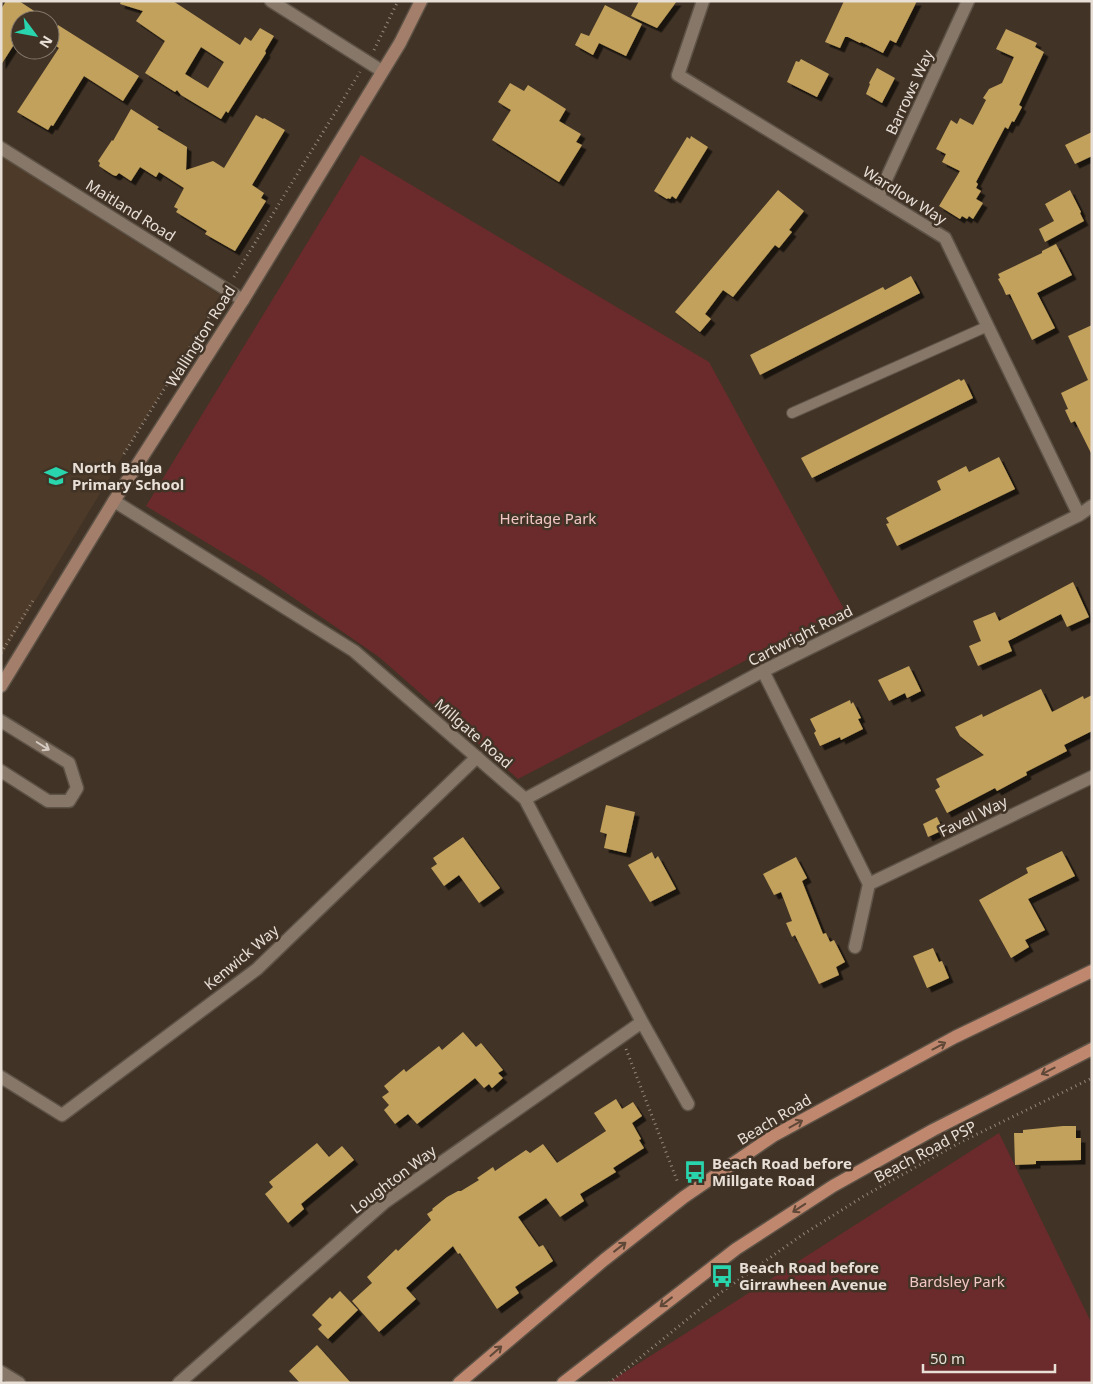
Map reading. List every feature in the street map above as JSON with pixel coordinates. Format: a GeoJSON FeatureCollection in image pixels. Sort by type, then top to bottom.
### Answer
{"type":"FeatureCollection","features":[{"type":"Feature","properties":{"kind":"main road","name":"Beach Road"},"geometry":{"type":"LineString","coordinates":[[459,1383],[604,1260],[684,1197],[773,1136],[955,1037],[1092,971]]}},
{"type":"Feature","properties":{"kind":"main road"},"geometry":{"type":"LineString","coordinates":[[563,1383],[736,1248],[833,1186],[933,1130],[1092,1049]]}},
{"type":"Feature","properties":{"kind":"street"},"geometry":{"type":"LineString","coordinates":[[271,1],[382,71]]}},
{"type":"Feature","properties":{"kind":"street","name":"Wallington Road"},"geometry":{"type":"LineString","coordinates":[[1,686],[114,501],[243,300],[400,43],[421,1]]}},
{"type":"Feature","properties":{"kind":"street","name":"Wardlow Way"},"geometry":{"type":"LineString","coordinates":[[703,1],[678,75],[945,238],[1078,515]]}},
{"type":"Feature","properties":{"kind":"street","name":"Barrows Way"},"geometry":{"type":"LineString","coordinates":[[878,197],[968,1]]}},
{"type":"Feature","properties":{"kind":"street","name":"Maitland Road"},"geometry":{"type":"LineString","coordinates":[[1,148],[243,300]]}},
{"type":"Feature","properties":{"kind":"street","name":"Millgate Road"},"geometry":{"type":"LineString","coordinates":[[114,501],[354,651],[525,799],[642,1022],[688,1104]]}},
{"type":"Feature","properties":{"kind":"street","name":"Cartwright Road"},"geometry":{"type":"LineString","coordinates":[[525,799],[763,671],[1078,515],[1092,506]]}},
{"type":"Feature","properties":{"kind":"street"},"geometry":{"type":"LineString","coordinates":[[763,671],[869,884],[856,947]]}},
{"type":"Feature","properties":{"kind":"street"},"geometry":{"type":"LineString","coordinates":[[1,721],[69,763],[77,788],[69,801],[48,801],[1,771]]}},
{"type":"Feature","properties":{"kind":"street","name":"Kenwick Way"},"geometry":{"type":"LineString","coordinates":[[1,1077],[62,1115],[257,969],[477,757]]}},
{"type":"Feature","properties":{"kind":"street","name":"Favell Way"},"geometry":{"type":"LineString","coordinates":[[869,884],[1092,777]]}},
{"type":"Feature","properties":{"kind":"street","name":"Loughton Way"},"geometry":{"type":"LineString","coordinates":[[179,1383],[385,1202],[642,1022]]}},
{"type":"Feature","properties":{"kind":"street"},"geometry":{"type":"LineString","coordinates":[[1,1372],[19,1383]]}},
{"type":"Feature","properties":{"kind":"lane"},"geometry":{"type":"LineString","coordinates":[[792,413],[988,326]]}},
{"type":"Feature","properties":{"kind":"path"},"geometry":{"type":"LineString","coordinates":[[122,458],[381,40],[398,1]]}},
{"type":"Feature","properties":{"kind":"path"},"geometry":{"type":"LineString","coordinates":[[1,652],[38,593]]}},
{"type":"Feature","properties":{"kind":"path"},"geometry":{"type":"LineString","coordinates":[[621,1037],[684,1197]]}},
{"type":"Feature","properties":{"kind":"path","name":"Beach Road PSP"},"geometry":{"type":"LineString","coordinates":[[609,1383],[716,1296],[802,1235],[864,1196],[960,1144],[1092,1078]]}},
{"type":"Feature","properties":{"kind":"shaded area","name":"North Balga Primary School"},"geometry":{"type":"Polygon","coordinates":[[[1,156],[220,295],[1,657],[1,156]]]}},
{"type":"Feature","properties":{"kind":"green space","name":"Heritage Park"},"geometry":{"type":"Polygon","coordinates":[[[361,155],[709,362],[844,609],[518,779],[379,657],[262,576],[146,506],[361,155]]]}},
{"type":"Feature","properties":{"kind":"green space","name":"Bardsley Park"},"geometry":{"type":"Polygon","coordinates":[[[999,1133],[1092,1324],[1092,1383],[608,1383],[999,1133]]]}},
{"type":"Feature","properties":{"kind":"building"},"geometry":{"type":"Polygon","coordinates":[[[6,1],[19,1],[33,10],[10,10],[10,51],[1,65],[1,9],[6,1]]]}},
{"type":"Feature","properties":{"kind":"building"},"geometry":{"type":"Polygon","coordinates":[[[121,1],[173,1],[240,45],[245,37],[251,41],[260,28],[274,36],[265,51],[266,53],[228,113],[226,111],[221,119],[181,95],[177,90],[175,92],[145,73],[165,41],[136,21],[143,11],[120,4],[121,1]],[[201,47],[185,74],[208,88],[224,62],[201,47]]]}},
{"type":"Feature","properties":{"kind":"building"},"geometry":{"type":"Polygon","coordinates":[[[639,1],[677,1],[657,28],[631,16],[639,1]]]}},
{"type":"Feature","properties":{"kind":"building"},"geometry":{"type":"Polygon","coordinates":[[[844,1],[917,1],[896,43],[890,40],[883,53],[848,37],[845,37],[840,48],[825,42],[844,1]]]}},
{"type":"Feature","properties":{"kind":"building"},"geometry":{"type":"Polygon","coordinates":[[[605,5],[642,24],[626,56],[599,43],[593,55],[575,45],[581,33],[589,36],[605,5]]]}},
{"type":"Feature","properties":{"kind":"building"},"geometry":{"type":"Polygon","coordinates":[[[60,26],[139,76],[123,101],[84,76],[53,126],[51,125],[48,130],[17,112],[51,60],[60,60],[60,26]]]}},
{"type":"Feature","properties":{"kind":"building"},"geometry":{"type":"Polygon","coordinates":[[[1006,29],[1037,43],[1035,47],[1044,52],[1019,105],[1022,107],[1014,122],[1012,121],[1008,129],[1005,127],[976,182],[978,184],[976,188],[981,191],[976,199],[983,203],[973,219],[969,216],[967,219],[962,216],[960,219],[939,206],[960,171],[942,162],[946,154],[936,149],[951,120],[957,124],[960,118],[973,125],[986,100],[983,98],[989,89],[1002,83],[1014,57],[996,49],[1006,29]]]}},
{"type":"Feature","properties":{"kind":"building"},"geometry":{"type":"Polygon","coordinates":[[[801,59],[829,74],[817,97],[787,82],[796,61],[799,62],[801,59]]]}},
{"type":"Feature","properties":{"kind":"building"},"geometry":{"type":"Polygon","coordinates":[[[877,68],[895,78],[882,103],[866,94],[869,83],[877,68]]]}},
{"type":"Feature","properties":{"kind":"building"},"geometry":{"type":"Polygon","coordinates":[[[510,83],[524,91],[528,85],[566,109],[559,121],[581,134],[576,142],[582,145],[559,182],[492,140],[511,110],[498,102],[510,83]]]}},
{"type":"Feature","properties":{"kind":"building"},"geometry":{"type":"Polygon","coordinates":[[[131,109],[159,127],[157,129],[187,147],[186,170],[213,161],[224,168],[256,115],[285,130],[252,185],[264,193],[261,198],[266,201],[235,251],[205,234],[207,231],[176,212],[178,209],[174,207],[184,188],[159,172],[156,177],[140,167],[131,181],[119,173],[116,176],[113,175],[99,166],[100,163],[98,161],[113,141],[131,109]]]}},
{"type":"Feature","properties":{"kind":"building"},"geometry":{"type":"Polygon","coordinates":[[[1092,132],[1092,156],[1075,164],[1065,145],[1092,132]]]}},
{"type":"Feature","properties":{"kind":"building"},"geometry":{"type":"Polygon","coordinates":[[[691,136],[708,147],[676,199],[672,196],[670,199],[667,199],[654,191],[687,137],[690,139],[691,136]]]}},
{"type":"Feature","properties":{"kind":"building"},"geometry":{"type":"Polygon","coordinates":[[[778,190],[804,211],[789,230],[792,232],[779,248],[775,245],[733,297],[723,290],[705,314],[711,319],[700,332],[675,312],[778,190]]]}},
{"type":"Feature","properties":{"kind":"building"},"geometry":{"type":"Polygon","coordinates":[[[1070,190],[1084,221],[1045,242],[1039,229],[1054,221],[1045,204],[1070,190]]]}},
{"type":"Feature","properties":{"kind":"building"},"geometry":{"type":"Polygon","coordinates":[[[1056,244],[1072,275],[1037,293],[1055,328],[1032,340],[1010,294],[1006,295],[998,279],[1000,278],[998,274],[1042,253],[1042,251],[1056,244]]]}},
{"type":"Feature","properties":{"kind":"building"},"geometry":{"type":"Polygon","coordinates":[[[911,276],[920,293],[760,375],[750,355],[883,287],[885,290],[911,276]]]}},
{"type":"Feature","properties":{"kind":"building"},"geometry":{"type":"Polygon","coordinates":[[[1092,325],[1092,455],[1075,421],[1071,423],[1065,410],[1068,409],[1061,393],[1088,380],[1068,336],[1092,325]]]}},
{"type":"Feature","properties":{"kind":"building"},"geometry":{"type":"Polygon","coordinates":[[[959,379],[961,381],[964,379],[973,398],[812,478],[801,458],[959,379]]]}},
{"type":"Feature","properties":{"kind":"building"},"geometry":{"type":"Polygon","coordinates":[[[999,457],[1015,489],[897,546],[886,524],[889,523],[886,518],[941,490],[937,481],[966,466],[969,472],[999,457]]]}},
{"type":"Feature","properties":{"kind":"building"},"geometry":{"type":"Polygon","coordinates":[[[1073,582],[1089,617],[1067,627],[1061,614],[1008,641],[1012,651],[978,666],[969,646],[981,641],[973,621],[995,612],[999,621],[1073,582]]]}},
{"type":"Feature","properties":{"kind":"building"},"geometry":{"type":"Polygon","coordinates":[[[909,666],[921,691],[907,698],[905,693],[889,701],[878,680],[909,666]]]}},
{"type":"Feature","properties":{"kind":"building"},"geometry":{"type":"Polygon","coordinates":[[[1041,689],[1052,712],[1083,696],[1084,699],[1092,695],[1092,731],[1064,745],[1067,751],[1026,772],[1027,775],[997,791],[995,788],[947,813],[935,790],[940,787],[936,779],[984,755],[960,736],[955,727],[982,714],[983,717],[1041,689]]]}},
{"type":"Feature","properties":{"kind":"building"},"geometry":{"type":"Polygon","coordinates":[[[850,700],[851,704],[853,702],[861,718],[858,719],[863,729],[841,740],[840,737],[820,746],[810,719],[850,700]]]}},
{"type":"Feature","properties":{"kind":"building"},"geometry":{"type":"Polygon","coordinates":[[[606,805],[635,812],[626,853],[604,848],[607,834],[600,832],[606,805]]]}},
{"type":"Feature","properties":{"kind":"building"},"geometry":{"type":"Polygon","coordinates":[[[937,817],[943,830],[928,837],[923,824],[937,817]]]}},
{"type":"Feature","properties":{"kind":"building"},"geometry":{"type":"Polygon","coordinates":[[[463,837],[500,888],[479,903],[459,875],[444,886],[431,868],[437,864],[433,858],[463,837]]]}},
{"type":"Feature","properties":{"kind":"building"},"geometry":{"type":"Polygon","coordinates":[[[1062,851],[1075,876],[1028,899],[1045,930],[1025,940],[1029,947],[1011,958],[979,900],[1028,873],[1026,868],[1062,851]]]}},
{"type":"Feature","properties":{"kind":"building"},"geometry":{"type":"Polygon","coordinates":[[[652,852],[655,859],[658,856],[676,889],[650,902],[628,865],[652,852]]]}},
{"type":"Feature","properties":{"kind":"building"},"geometry":{"type":"Polygon","coordinates":[[[796,857],[807,878],[802,881],[823,934],[826,933],[830,942],[834,940],[845,962],[836,967],[839,975],[819,984],[795,935],[792,937],[786,923],[792,921],[781,892],[774,895],[763,874],[796,857]]]}},
{"type":"Feature","properties":{"kind":"building"},"geometry":{"type":"Polygon","coordinates":[[[933,948],[939,962],[942,961],[949,978],[927,988],[913,956],[933,948]]]}},
{"type":"Feature","properties":{"kind":"building"},"geometry":{"type":"Polygon","coordinates":[[[463,1032],[476,1047],[481,1043],[503,1070],[498,1073],[503,1078],[492,1088],[489,1084],[484,1088],[475,1078],[417,1124],[408,1114],[395,1124],[384,1110],[389,1105],[382,1097],[389,1092],[384,1086],[404,1069],[406,1072],[439,1046],[442,1050],[463,1032]]]}},
{"type":"Feature","properties":{"kind":"building"},"geometry":{"type":"Polygon","coordinates":[[[616,1099],[622,1109],[633,1102],[642,1116],[632,1123],[644,1148],[613,1168],[616,1172],[580,1194],[584,1201],[560,1217],[546,1198],[518,1217],[539,1247],[543,1245],[553,1261],[515,1287],[519,1293],[497,1309],[460,1253],[458,1254],[453,1246],[406,1288],[416,1299],[379,1332],[352,1301],[372,1283],[367,1277],[396,1249],[398,1251],[431,1220],[427,1214],[447,1197],[479,1180],[477,1178],[493,1167],[495,1171],[526,1150],[530,1153],[543,1144],[557,1163],[606,1131],[594,1113],[616,1099]]]}},
{"type":"Feature","properties":{"kind":"building"},"geometry":{"type":"Polygon","coordinates":[[[1076,1126],[1076,1138],[1081,1138],[1081,1160],[1036,1161],[1036,1164],[1015,1165],[1014,1133],[1023,1133],[1023,1130],[1076,1126]]]}},
{"type":"Feature","properties":{"kind":"building"},"geometry":{"type":"Polygon","coordinates":[[[317,1143],[329,1157],[342,1146],[354,1160],[301,1204],[304,1209],[288,1223],[265,1194],[273,1187],[269,1182],[317,1143]]]}},
{"type":"Feature","properties":{"kind":"building"},"geometry":{"type":"Polygon","coordinates":[[[340,1291],[358,1310],[328,1339],[318,1329],[322,1325],[312,1315],[330,1297],[332,1299],[340,1291]]]}},
{"type":"Feature","properties":{"kind":"building"},"geometry":{"type":"Polygon","coordinates":[[[317,1345],[351,1383],[300,1383],[289,1371],[317,1345]]]}},
{"type":"Feature","properties":{"kind":"place","name":"North Balga Primary School"},"geometry":{"type":"Point","coordinates":[56,476]}},
{"type":"Feature","properties":{"kind":"place","name":"Beach Road before Millgate Road"},"geometry":{"type":"Point","coordinates":[695,1172]}},
{"type":"Feature","properties":{"kind":"place","name":"Beach Road before Girrawheen Avenue"},"geometry":{"type":"Point","coordinates":[722,1276]}}]}
